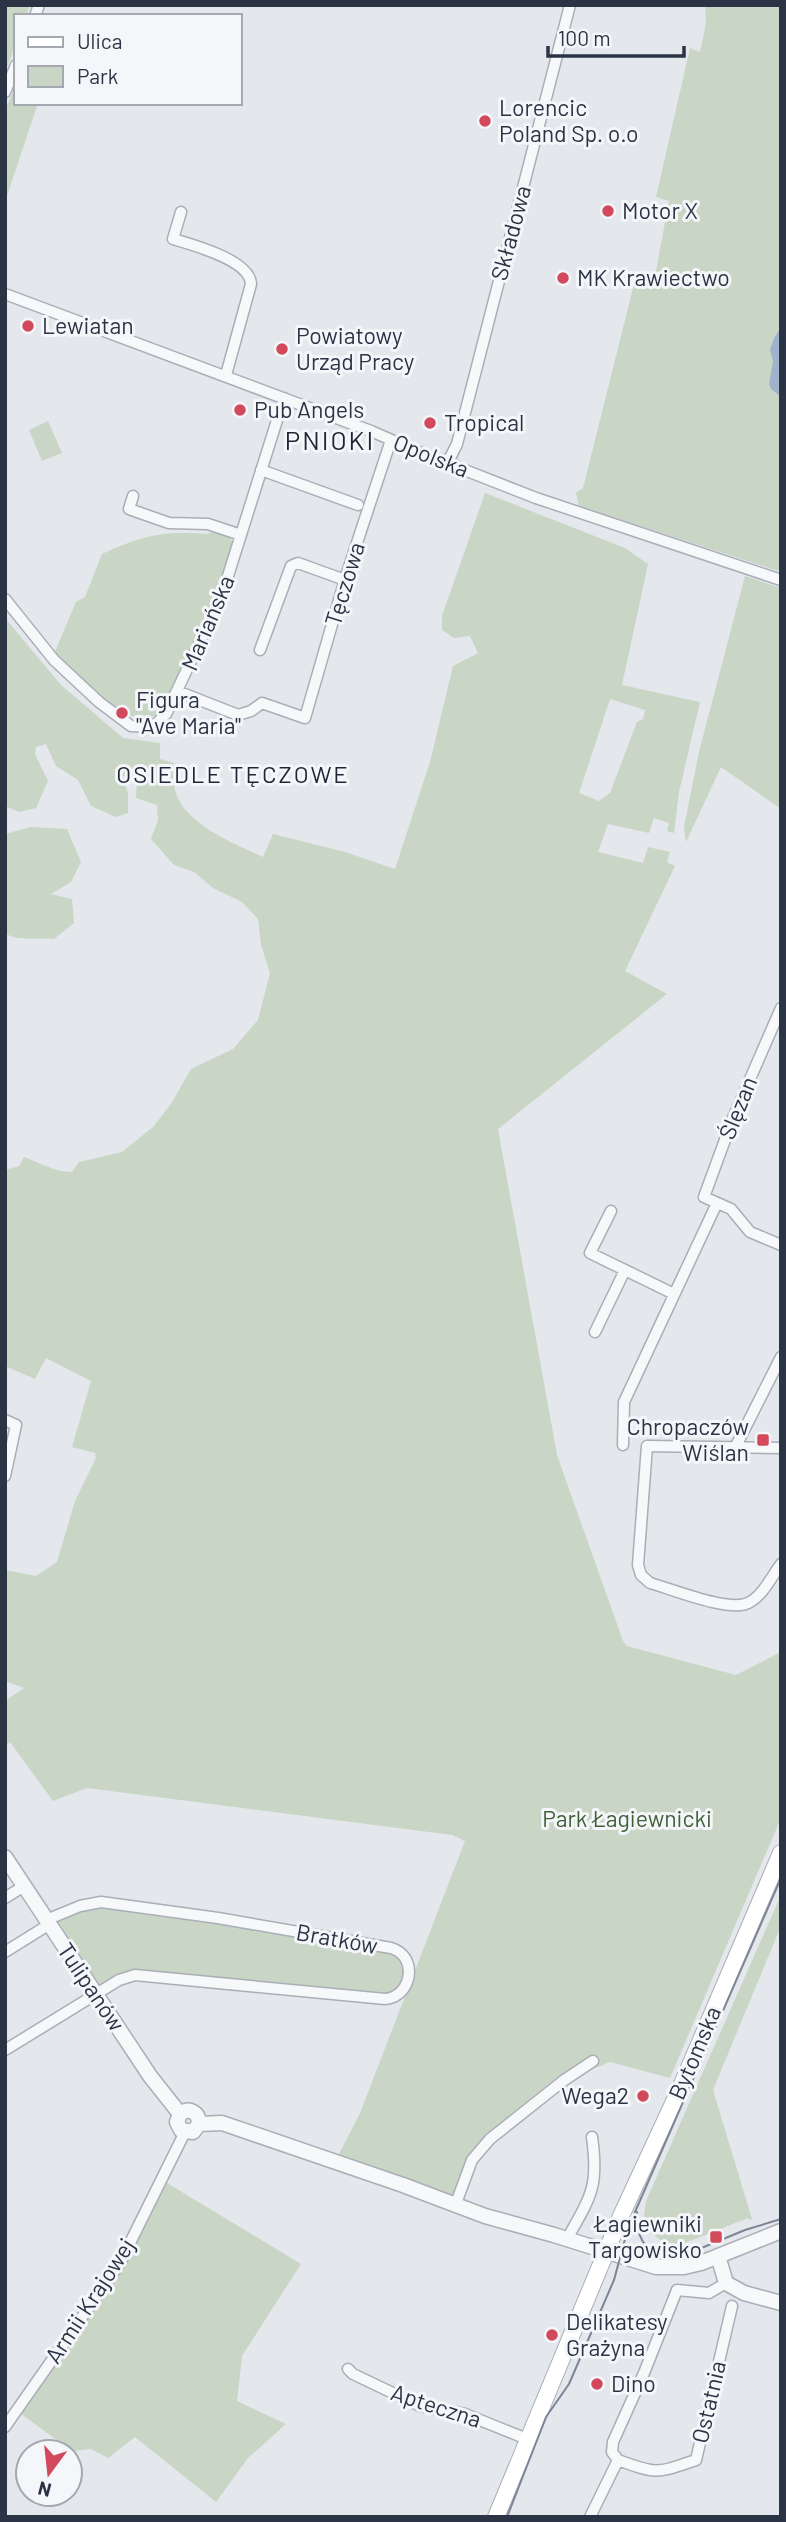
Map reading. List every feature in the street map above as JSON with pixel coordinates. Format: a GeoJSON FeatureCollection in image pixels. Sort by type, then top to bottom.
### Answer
{"type":"FeatureCollection","features":[{"type":"Feature","properties":{"kind":"main road","name":"Bytomska"},"geometry":{"type":"LineString","coordinates":[[496,2517],[606,2253],[781,1853]]}},
{"type":"Feature","properties":{"kind":"street","name":"Składowa"},"geometry":{"type":"LineString","coordinates":[[449,460],[457,444],[570,5]]}},
{"type":"Feature","properties":{"kind":"street"},"geometry":{"type":"LineString","coordinates":[[5,92],[14,70]]}},
{"type":"Feature","properties":{"kind":"street"},"geometry":{"type":"LineString","coordinates":[[181,212],[173,239],[218,254],[245,271],[250,278],[251,285],[226,375]]}},
{"type":"Feature","properties":{"kind":"street","name":"Opolska"},"geometry":{"type":"LineString","coordinates":[[5,294],[226,375],[437,460],[449,460],[457,467],[536,498],[781,580]]}},
{"type":"Feature","properties":{"kind":"street","name":"Mariańska"},"geometry":{"type":"LineString","coordinates":[[5,598],[54,660],[110,711],[131,726],[153,727],[160,722],[222,594],[284,398]]}},
{"type":"Feature","properties":{"kind":"street","name":"Tęczowa"},"geometry":{"type":"LineString","coordinates":[[177,691],[237,715],[251,711],[262,703],[305,718],[345,580],[391,440]]}},
{"type":"Feature","properties":{"kind":"street"},"geometry":{"type":"LineString","coordinates":[[261,470],[358,505]]}},
{"type":"Feature","properties":{"kind":"street"},"geometry":{"type":"LineString","coordinates":[[134,496],[129,509],[139,513],[169,523],[208,524],[241,535]]}},
{"type":"Feature","properties":{"kind":"street"},"geometry":{"type":"LineString","coordinates":[[260,650],[291,566],[298,563],[345,580]]}},
{"type":"Feature","properties":{"kind":"street","name":"Ślęzan"},"geometry":{"type":"LineString","coordinates":[[717,1203],[704,1197],[733,1118],[781,1008]]}},
{"type":"Feature","properties":{"kind":"street"},"geometry":{"type":"LineString","coordinates":[[622,1445],[624,1402],[717,1203],[731,1209],[750,1231],[781,1245]]}},
{"type":"Feature","properties":{"kind":"street"},"geometry":{"type":"LineString","coordinates":[[611,1211],[590,1254],[674,1294]]}},
{"type":"Feature","properties":{"kind":"street"},"geometry":{"type":"LineString","coordinates":[[595,1332],[625,1270]]}},
{"type":"Feature","properties":{"kind":"street"},"geometry":{"type":"LineString","coordinates":[[736,1446],[781,1357]]}},
{"type":"Feature","properties":{"kind":"street"},"geometry":{"type":"LineString","coordinates":[[5,1420],[16,1425],[5,1476]]}},
{"type":"Feature","properties":{"kind":"street"},"geometry":{"type":"LineString","coordinates":[[781,1448],[647,1446],[638,1564],[644,1579],[650,1583],[727,1605],[743,1605],[757,1597],[781,1564]]}},
{"type":"Feature","properties":{"kind":"street","name":"Tulipanów"},"geometry":{"type":"LineString","coordinates":[[5,1857],[150,2076],[180,2114]]}},
{"type":"Feature","properties":{"kind":"street"},"geometry":{"type":"LineString","coordinates":[[5,1898],[24,1886]]}},
{"type":"Feature","properties":{"kind":"street","name":"Bratków"},"geometry":{"type":"LineString","coordinates":[[48,1923],[51,1918],[80,1906],[101,1902],[391,1948],[403,1954],[409,1964],[409,1977],[403,1989],[390,1998],[144,1975],[119,1980],[95,1994]]}},
{"type":"Feature","properties":{"kind":"street"},"geometry":{"type":"LineString","coordinates":[[5,1952],[48,1923]]}},
{"type":"Feature","properties":{"kind":"street"},"geometry":{"type":"LineString","coordinates":[[5,2050],[95,1994]]}},
{"type":"Feature","properties":{"kind":"street"},"geometry":{"type":"LineString","coordinates":[[455,2206],[472,2160],[490,2139],[563,2081],[593,2061]]}},
{"type":"Feature","properties":{"kind":"street"},"geometry":{"type":"LineString","coordinates":[[186,2111],[193,2112],[198,2117],[199,2124],[193,2132],[185,2132],[178,2127],[177,2118],[186,2111]]}},
{"type":"Feature","properties":{"kind":"street"},"geometry":{"type":"LineString","coordinates":[[199,2124],[222,2123],[403,2185],[455,2206],[642,2264],[670,2269],[684,2267],[781,2231]]}},
{"type":"Feature","properties":{"kind":"street","name":"Armii Krajowej"},"geometry":{"type":"LineString","coordinates":[[7,2421],[120,2263],[185,2132]]}},
{"type":"Feature","properties":{"kind":"street"},"geometry":{"type":"LineString","coordinates":[[566,2239],[593,2190],[596,2162],[592,2137]]}},
{"type":"Feature","properties":{"kind":"street"},"geometry":{"type":"LineString","coordinates":[[718,2256],[726,2283],[744,2293],[781,2303]]}},
{"type":"Feature","properties":{"kind":"street"},"geometry":{"type":"LineString","coordinates":[[590,2517],[618,2460],[612,2452],[613,2442],[677,2290],[709,2293],[726,2283]]}},
{"type":"Feature","properties":{"kind":"street","name":"Ostatnia"},"geometry":{"type":"LineString","coordinates":[[618,2460],[648,2472],[696,2460],[732,2306]]}},
{"type":"Feature","properties":{"kind":"street","name":"Apteczna"},"geometry":{"type":"LineString","coordinates":[[348,2369],[391,2394],[420,2406],[465,2414],[527,2439]]}},
{"type":"Feature","properties":{"kind":"green space"},"geometry":{"type":"Polygon","coordinates":[[[5,5],[30,5],[27,14],[14,14],[14,49],[5,72],[5,5]]]}},
{"type":"Feature","properties":{"kind":"green space"},"geometry":{"type":"Polygon","coordinates":[[[705,5],[781,5],[781,572],[579,506],[576,493],[583,488],[637,272],[655,276],[669,201],[656,197],[690,48],[700,52],[706,23],[705,5]]]}},
{"type":"Feature","properties":{"kind":"green space"},"geometry":{"type":"Polygon","coordinates":[[[14,89],[14,105],[37,105],[5,202],[5,111],[14,89]]]}},
{"type":"Feature","properties":{"kind":"green space"},"geometry":{"type":"Polygon","coordinates":[[[48,421],[62,453],[42,461],[29,430],[48,421]]]}},
{"type":"Feature","properties":{"kind":"green space","name":"Park Łagiewnicki"},"geometry":{"type":"Polygon","coordinates":[[[485,493],[625,548],[648,564],[622,685],[700,702],[679,792],[674,833],[667,831],[669,823],[654,818],[649,833],[608,824],[598,852],[643,863],[648,847],[670,852],[667,862],[675,866],[625,971],[667,994],[498,1129],[557,1455],[623,1641],[627,1646],[736,1675],[781,1652],[781,1818],[670,2078],[610,2062],[563,2081],[476,2156],[455,2206],[335,2162],[360,2113],[465,1841],[452,1835],[87,1788],[53,1801],[10,1742],[5,1746],[5,1701],[24,1688],[5,1681],[5,1570],[36,1576],[57,1562],[75,1501],[96,1458],[95,1453],[72,1447],[91,1381],[46,1358],[35,1379],[5,1366],[5,1170],[19,1166],[24,1157],[53,1169],[72,1172],[79,1162],[122,1152],[153,1127],[171,1104],[191,1069],[233,1049],[258,1020],[270,973],[261,945],[258,919],[242,902],[213,888],[194,872],[174,865],[151,839],[158,820],[157,805],[136,798],[137,778],[123,776],[128,794],[128,813],[116,817],[91,806],[78,780],[56,766],[46,744],[36,747],[35,754],[48,781],[36,808],[19,812],[5,806],[5,618],[61,685],[123,738],[160,743],[160,759],[174,763],[174,786],[178,799],[186,811],[210,830],[263,857],[273,834],[345,852],[395,869],[430,762],[453,666],[478,653],[470,636],[454,638],[442,630],[442,616],[485,493]],[[610,699],[579,793],[599,801],[610,793],[637,722],[643,719],[645,710],[610,699]]]}},
{"type":"Feature","properties":{"kind":"green space"},"geometry":{"type":"Polygon","coordinates":[[[213,530],[229,536],[233,543],[219,589],[162,711],[149,718],[135,717],[120,711],[105,701],[54,654],[76,602],[85,597],[102,554],[130,542],[154,536],[178,533],[208,534],[213,530]]]}},
{"type":"Feature","properties":{"kind":"green space"},"geometry":{"type":"Polygon","coordinates":[[[745,576],[781,588],[781,809],[721,767],[686,842],[684,827],[699,752],[745,576]]]}},
{"type":"Feature","properties":{"kind":"green space"},"geometry":{"type":"Polygon","coordinates":[[[31,827],[67,829],[81,862],[71,882],[51,894],[72,899],[74,923],[54,939],[22,938],[5,933],[5,834],[31,827]]]}},
{"type":"Feature","properties":{"kind":"green space"},"geometry":{"type":"Polygon","coordinates":[[[781,1895],[781,1926],[713,2090],[752,2219],[748,2218],[680,2245],[663,2242],[651,2235],[644,2216],[646,2201],[781,1895]]]}},
{"type":"Feature","properties":{"kind":"green space"},"geometry":{"type":"Polygon","coordinates":[[[91,1903],[391,1948],[409,1964],[398,1995],[115,1977],[100,1985],[58,1921],[80,1906],[91,1903]]]}},
{"type":"Feature","properties":{"kind":"green space"},"geometry":{"type":"Polygon","coordinates":[[[162,2180],[301,2264],[242,2356],[237,2401],[286,2424],[248,2458],[216,2502],[135,2437],[108,2458],[91,2449],[84,2450],[84,2438],[54,2438],[17,2411],[120,2263],[162,2180]]]}},
{"type":"Feature","properties":{"kind":"water"},"geometry":{"type":"Polygon","coordinates":[[[781,327],[781,397],[769,384],[773,361],[770,350],[781,327]]]}},
{"type":"Feature","properties":{"kind":"tram line"},"geometry":{"type":"LineString","coordinates":[[507,2517],[546,2417],[569,2384],[614,2280],[628,2228],[781,1878]]}},
{"type":"Feature","properties":{"kind":"tram line"},"geometry":{"type":"LineString","coordinates":[[637,2212],[639,2232],[647,2247],[662,2256],[671,2257],[682,2256],[745,2230],[781,2219]]}},
{"type":"Feature","properties":{"kind":"place","name":"Lorencic Poland Sp. o.o"},"geometry":{"type":"Point","coordinates":[485,121]}},
{"type":"Feature","properties":{"kind":"place","name":"Motor X"},"geometry":{"type":"Point","coordinates":[608,211]}},
{"type":"Feature","properties":{"kind":"place","name":"MK Krawiectwo"},"geometry":{"type":"Point","coordinates":[563,278]}},
{"type":"Feature","properties":{"kind":"place","name":"Lewiatan"},"geometry":{"type":"Point","coordinates":[28,326]}},
{"type":"Feature","properties":{"kind":"place","name":"Powiatowy Urząd Pracy"},"geometry":{"type":"Point","coordinates":[282,349]}},
{"type":"Feature","properties":{"kind":"place","name":"Pub Angels"},"geometry":{"type":"Point","coordinates":[240,410]}},
{"type":"Feature","properties":{"kind":"place","name":"Tropical"},"geometry":{"type":"Point","coordinates":[430,423]}},
{"type":"Feature","properties":{"kind":"place","name":"Figura \"Ave Maria\""},"geometry":{"type":"Point","coordinates":[122,713]}},
{"type":"Feature","properties":{"kind":"place","name":"Chropaczów Wiślan"},"geometry":{"type":"Point","coordinates":[763,1440]}},
{"type":"Feature","properties":{"kind":"place","name":"Wega2"},"geometry":{"type":"Point","coordinates":[643,2096]}},
{"type":"Feature","properties":{"kind":"place","name":"Łagiewniki Targowisko"},"geometry":{"type":"Point","coordinates":[716,2237]}},
{"type":"Feature","properties":{"kind":"place","name":"Delikatesy Grażyna"},"geometry":{"type":"Point","coordinates":[552,2335]}},
{"type":"Feature","properties":{"kind":"place","name":"Dino"},"geometry":{"type":"Point","coordinates":[597,2384]}},
{"type":"Feature","properties":{"kind":"district","name":"PNIOKI"},"geometry":{"type":"Point","coordinates":[330,441]}},
{"type":"Feature","properties":{"kind":"district","name":"OSIEDLE TĘCZOWE"},"geometry":{"type":"Point","coordinates":[233,775]}}]}
